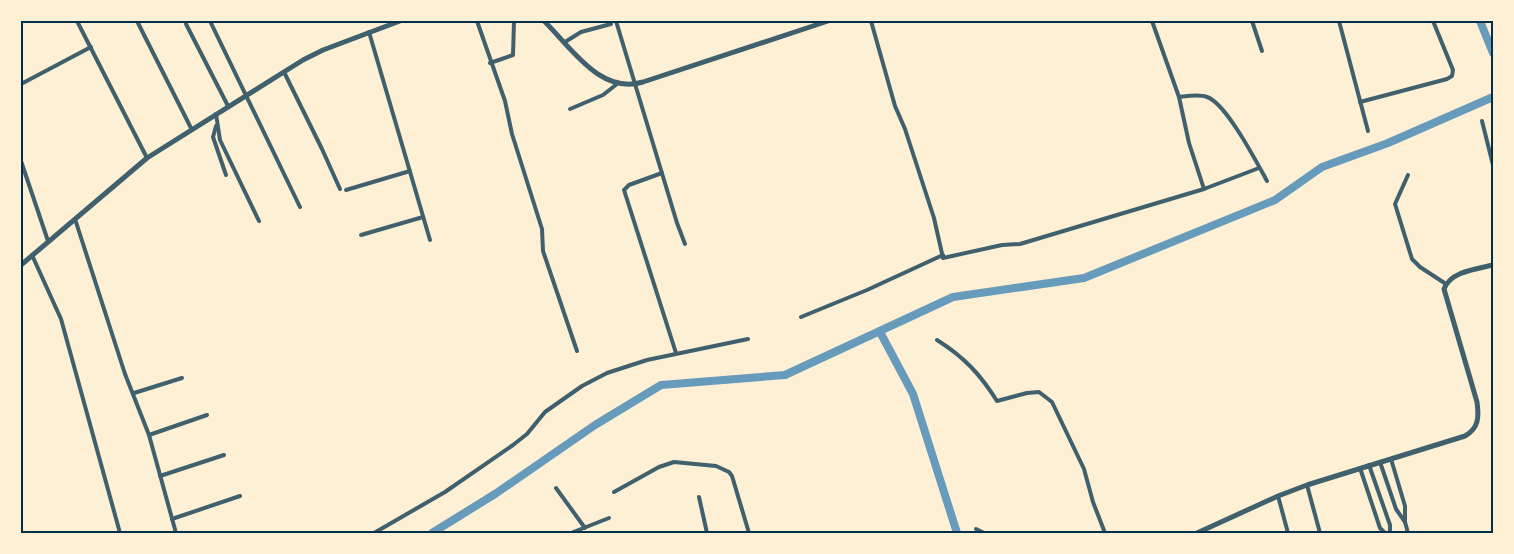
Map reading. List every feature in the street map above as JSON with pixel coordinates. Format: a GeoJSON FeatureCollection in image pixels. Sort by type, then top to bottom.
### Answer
{"type":"FeatureCollection","features":[{"type":"Feature","properties":{"kind":"street"},"geometry":{"type":"LineString","coordinates":[[77,21],[147,158]]}},
{"type":"Feature","properties":{"kind":"street"},"geometry":{"type":"LineString","coordinates":[[137,21],[191,128]]}},
{"type":"Feature","properties":{"kind":"street"},"geometry":{"type":"LineString","coordinates":[[210,21],[300,207]]}},
{"type":"Feature","properties":{"kind":"street"},"geometry":{"type":"LineString","coordinates":[[21,265],[147,158],[191,128],[323,50],[400,21]]}},
{"type":"Feature","properties":{"kind":"street"},"geometry":{"type":"LineString","coordinates":[[477,21],[505,101],[512,134],[542,229],[543,251],[577,351]]}},
{"type":"Feature","properties":{"kind":"street"},"geometry":{"type":"LineString","coordinates":[[490,63],[513,56],[514,21]]}},
{"type":"Feature","properties":{"kind":"street"},"geometry":{"type":"LineString","coordinates":[[544,21],[595,72],[617,84],[635,85],[810,24],[828,21]]}},
{"type":"Feature","properties":{"kind":"street"},"geometry":{"type":"LineString","coordinates":[[616,21],[685,244]]}},
{"type":"Feature","properties":{"kind":"street"},"geometry":{"type":"LineString","coordinates":[[871,21],[895,106],[905,129],[945,259],[1002,245],[1020,244],[1148,208],[1260,168]]}},
{"type":"Feature","properties":{"kind":"street"},"geometry":{"type":"LineString","coordinates":[[1152,21],[1179,97],[1204,189]]}},
{"type":"Feature","properties":{"kind":"street"},"geometry":{"type":"LineString","coordinates":[[1252,21],[1262,51]]}},
{"type":"Feature","properties":{"kind":"street"},"geometry":{"type":"LineString","coordinates":[[1339,21],[1368,131]]}},
{"type":"Feature","properties":{"kind":"street"},"geometry":{"type":"LineString","coordinates":[[1360,102],[1452,76],[1453,70],[1433,21]]}},
{"type":"Feature","properties":{"kind":"street"},"geometry":{"type":"LineString","coordinates":[[186,24],[228,106]]}},
{"type":"Feature","properties":{"kind":"street"},"geometry":{"type":"LineString","coordinates":[[565,42],[581,32],[611,24]]}},
{"type":"Feature","properties":{"kind":"street"},"geometry":{"type":"LineString","coordinates":[[369,32],[429,240]]}},
{"type":"Feature","properties":{"kind":"street"},"geometry":{"type":"LineString","coordinates":[[21,84],[91,47]]}},
{"type":"Feature","properties":{"kind":"street"},"geometry":{"type":"LineString","coordinates":[[284,71],[340,189]]}},
{"type":"Feature","properties":{"kind":"street"},"geometry":{"type":"LineString","coordinates":[[570,109],[603,95],[617,84]]}},
{"type":"Feature","properties":{"kind":"street"},"geometry":{"type":"LineString","coordinates":[[1179,97],[1201,96],[1213,100],[1246,141],[1267,181]]}},
{"type":"Feature","properties":{"kind":"street"},"geometry":{"type":"LineString","coordinates":[[216,113],[220,140],[259,221]]}},
{"type":"Feature","properties":{"kind":"street"},"geometry":{"type":"LineString","coordinates":[[1482,121],[1493,165]]}},
{"type":"Feature","properties":{"kind":"street"},"geometry":{"type":"LineString","coordinates":[[217,125],[213,137],[226,175]]}},
{"type":"Feature","properties":{"kind":"street"},"geometry":{"type":"LineString","coordinates":[[21,161],[48,241]]}},
{"type":"Feature","properties":{"kind":"street"},"geometry":{"type":"LineString","coordinates":[[346,190],[410,171]]}},
{"type":"Feature","properties":{"kind":"street"},"geometry":{"type":"LineString","coordinates":[[662,173],[628,185],[624,190],[676,353]]}},
{"type":"Feature","properties":{"kind":"street"},"geometry":{"type":"LineString","coordinates":[[1408,175],[1395,204],[1409,253],[1420,267],[1446,284]]}},
{"type":"Feature","properties":{"kind":"street"},"geometry":{"type":"LineString","coordinates":[[361,235],[423,217]]}},
{"type":"Feature","properties":{"kind":"street"},"geometry":{"type":"LineString","coordinates":[[75,219],[125,374],[149,435],[176,533]]}},
{"type":"Feature","properties":{"kind":"street"},"geometry":{"type":"LineString","coordinates":[[32,255],[61,319],[120,533]]}},
{"type":"Feature","properties":{"kind":"street"},"geometry":{"type":"LineString","coordinates":[[801,317],[943,255]]}},
{"type":"Feature","properties":{"kind":"street"},"geometry":{"type":"LineString","coordinates":[[1446,284],[1459,274],[1493,265]]}},
{"type":"Feature","properties":{"kind":"street"},"geometry":{"type":"LineString","coordinates":[[1197,533],[1307,485],[1472,432],[1479,412],[1446,298],[1446,284]]}},
{"type":"Feature","properties":{"kind":"street"},"geometry":{"type":"LineString","coordinates":[[374,533],[445,492],[513,445],[527,434],[545,412],[582,386],[627,366],[676,353],[748,339]]}},
{"type":"Feature","properties":{"kind":"street"},"geometry":{"type":"LineString","coordinates":[[937,340],[960,355],[985,381],[997,401],[1039,392],[1052,402],[1084,469],[1093,502],[1106,533]]}},
{"type":"Feature","properties":{"kind":"street"},"geometry":{"type":"LineString","coordinates":[[134,393],[182,378]]}},
{"type":"Feature","properties":{"kind":"street"},"geometry":{"type":"LineString","coordinates":[[149,435],[207,415]]}},
{"type":"Feature","properties":{"kind":"street"},"geometry":{"type":"LineString","coordinates":[[160,476],[224,455]]}},
{"type":"Feature","properties":{"kind":"street"},"geometry":{"type":"LineString","coordinates":[[1391,459],[1405,506],[1408,533]]}},
{"type":"Feature","properties":{"kind":"street"},"geometry":{"type":"LineString","coordinates":[[614,492],[659,467],[674,462],[724,469],[729,472],[734,482],[749,533]]}},
{"type":"Feature","properties":{"kind":"street"},"geometry":{"type":"LineString","coordinates":[[1380,462],[1396,509],[1405,522]]}},
{"type":"Feature","properties":{"kind":"street"},"geometry":{"type":"LineString","coordinates":[[1369,465],[1390,525],[1390,533]]}},
{"type":"Feature","properties":{"kind":"street"},"geometry":{"type":"LineString","coordinates":[[1360,468],[1380,528],[1385,533]]}},
{"type":"Feature","properties":{"kind":"street"},"geometry":{"type":"LineString","coordinates":[[1307,485],[1320,533]]}},
{"type":"Feature","properties":{"kind":"street"},"geometry":{"type":"LineString","coordinates":[[556,488],[585,528]]}},
{"type":"Feature","properties":{"kind":"street"},"geometry":{"type":"LineString","coordinates":[[172,519],[240,496]]}},
{"type":"Feature","properties":{"kind":"street"},"geometry":{"type":"LineString","coordinates":[[1278,496],[1288,533]]}},
{"type":"Feature","properties":{"kind":"street"},"geometry":{"type":"LineString","coordinates":[[699,497],[707,533]]}},
{"type":"Feature","properties":{"kind":"street"},"geometry":{"type":"LineString","coordinates":[[571,533],[609,518]]}},
{"type":"Feature","properties":{"kind":"street"},"geometry":{"type":"LineString","coordinates":[[976,529],[984,533]]}},
{"type":"Feature","properties":{"kind":"street"},"geometry":{"type":"LineString","coordinates":[[994,533],[1006,533]]}},
{"type":"Feature","properties":{"kind":"waterway"},"geometry":{"type":"LineString","coordinates":[[1480,21],[1493,53]]}},
{"type":"Feature","properties":{"kind":"waterway"},"geometry":{"type":"LineString","coordinates":[[432,533],[495,494],[595,425],[661,385],[785,375],[953,297],[1084,278],[1275,200],[1322,167],[1388,143],[1493,97]]}},
{"type":"Feature","properties":{"kind":"waterway"},"geometry":{"type":"LineString","coordinates":[[880,332],[913,394],[957,533]]}}]}
